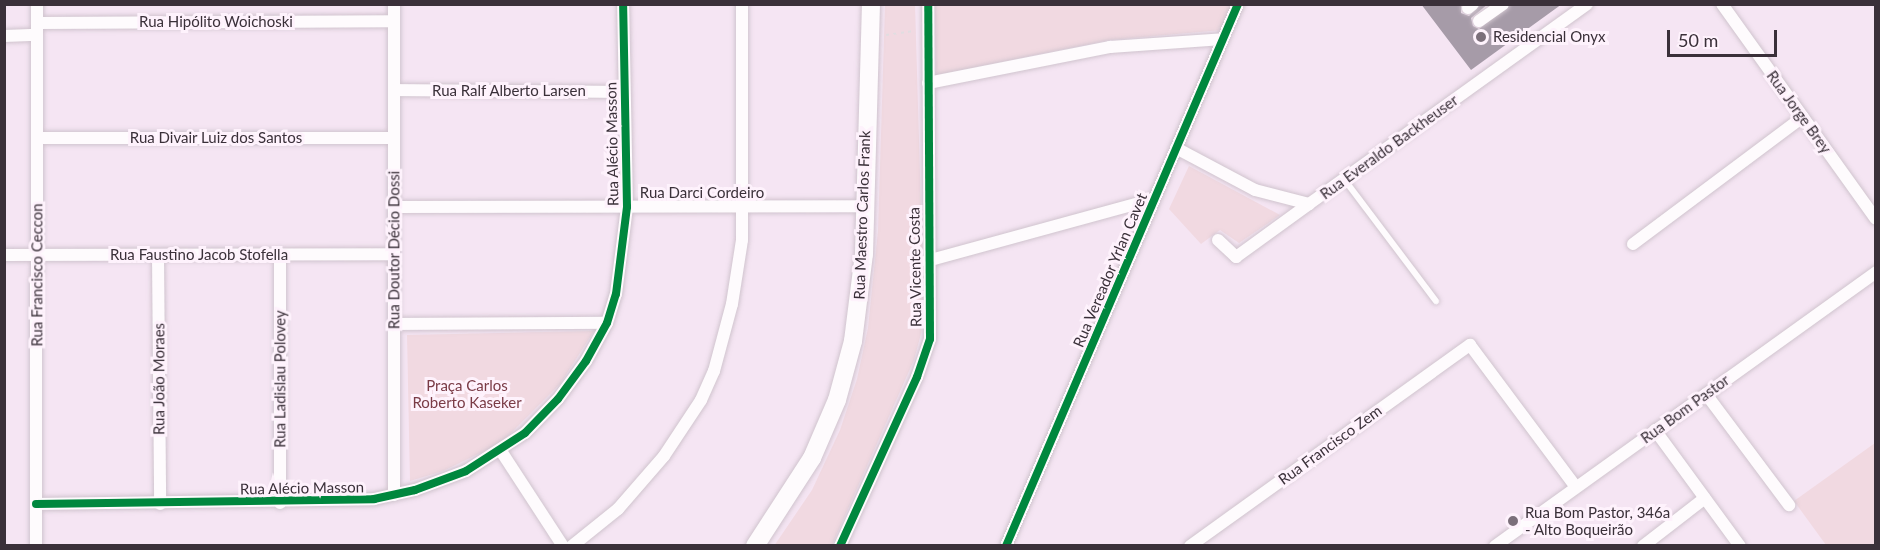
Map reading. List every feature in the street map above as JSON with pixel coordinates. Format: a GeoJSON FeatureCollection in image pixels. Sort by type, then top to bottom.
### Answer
{"type":"FeatureCollection","features":[{"type":"Feature","properties":{"kind":"main road","name":"Rua Maestro Carlos Frank"},"geometry":{"type":"LineString","coordinates":[[755,546],[796,485],[837,400],[858,315],[865,206],[868,37],[871,4]]}},
{"type":"Feature","properties":{"kind":"street","name":"Rua Francisco Ceccon"},"geometry":{"type":"LineString","coordinates":[[36,546],[38,4]]}},
{"type":"Feature","properties":{"kind":"street","name":"Rua Doutor Décio Dossi"},"geometry":{"type":"LineString","coordinates":[[394,4],[394,495]]}},
{"type":"Feature","properties":{"kind":"street","name":"Rua Alécio Masson"},"geometry":{"type":"LineString","coordinates":[[36,504],[356,502],[394,495],[466,471],[501,452],[558,399],[586,361],[607,323],[620,273],[627,207],[623,4]]}},
{"type":"Feature","properties":{"kind":"street"},"geometry":{"type":"LineString","coordinates":[[572,546],[640,486],[701,400],[714,371],[732,304],[742,240],[742,4]]}},
{"type":"Feature","properties":{"kind":"street","name":"Rua Vicente Costa"},"geometry":{"type":"LineString","coordinates":[[840,546],[925,357],[930,324],[927,261],[927,4]]}},
{"type":"Feature","properties":{"kind":"street","name":"Rua Vereador Yrlan Cavet"},"geometry":{"type":"LineString","coordinates":[[1008,544],[1238,4]]}},
{"type":"Feature","properties":{"kind":"street"},"geometry":{"type":"LineString","coordinates":[[1479,21],[1503,4]]}},
{"type":"Feature","properties":{"kind":"street","name":"Rua Jorge Brey"},"geometry":{"type":"LineString","coordinates":[[1722,4],[1875,219]]}},
{"type":"Feature","properties":{"kind":"street","name":"Rua Everaldo Backheuser"},"geometry":{"type":"LineString","coordinates":[[1176,148],[1256,190],[1309,204],[1579,7]]}},
{"type":"Feature","properties":{"kind":"street","name":"Rua Hipólito Woichoski"},"geometry":{"type":"LineString","coordinates":[[4,36],[37,29],[394,21]]}},
{"type":"Feature","properties":{"kind":"street"},"geometry":{"type":"LineString","coordinates":[[928,83],[1110,47],[1223,39]]}},
{"type":"Feature","properties":{"kind":"street","name":"Rua Ralf Alberto Larsen"},"geometry":{"type":"LineString","coordinates":[[394,90],[624,92]]}},
{"type":"Feature","properties":{"kind":"street"},"geometry":{"type":"LineString","coordinates":[[1633,244],[1803,117]]}},
{"type":"Feature","properties":{"kind":"street","name":"Rua Divair Luiz dos Santos"},"geometry":{"type":"LineString","coordinates":[[37,138],[394,138]]}},
{"type":"Feature","properties":{"kind":"street"},"geometry":{"type":"LineString","coordinates":[[927,261],[1154,199]]}},
{"type":"Feature","properties":{"kind":"street"},"geometry":{"type":"LineString","coordinates":[[1218,240],[1236,257],[1309,204]]}},
{"type":"Feature","properties":{"kind":"street","name":"Rua Darci Cordeiro"},"geometry":{"type":"LineString","coordinates":[[394,207],[865,206]]}},
{"type":"Feature","properties":{"kind":"street","name":"Rua Ladislau Polovey"},"geometry":{"type":"LineString","coordinates":[[280,254],[280,503]]}},
{"type":"Feature","properties":{"kind":"street","name":"Rua Faustino Jacob Stofella"},"geometry":{"type":"LineString","coordinates":[[4,255],[394,254]]}},
{"type":"Feature","properties":{"kind":"street","name":"Rua João Moraes"},"geometry":{"type":"LineString","coordinates":[[158,255],[160,504]]}},
{"type":"Feature","properties":{"kind":"street","name":"Rua Bom Pastor"},"geometry":{"type":"LineString","coordinates":[[1495,546],[1875,272]]}},
{"type":"Feature","properties":{"kind":"street"},"geometry":{"type":"LineString","coordinates":[[394,324],[607,323]]}},
{"type":"Feature","properties":{"kind":"street","name":"Rua Francisco Zem"},"geometry":{"type":"LineString","coordinates":[[1190,546],[1470,345],[1576,487]]}},
{"type":"Feature","properties":{"kind":"street"},"geometry":{"type":"LineString","coordinates":[[1706,394],[1789,505]]}},
{"type":"Feature","properties":{"kind":"street"},"geometry":{"type":"LineString","coordinates":[[1655,430],[1740,546]]}},
{"type":"Feature","properties":{"kind":"street"},"geometry":{"type":"LineString","coordinates":[[501,452],[563,546]]}},
{"type":"Feature","properties":{"kind":"street"},"geometry":{"type":"LineString","coordinates":[[1642,546],[1705,498]]}},
{"type":"Feature","properties":{"kind":"lane"},"geometry":{"type":"LineString","coordinates":[[1344,179],[1436,301]]}},
{"type":"Feature","properties":{"kind":"path"},"geometry":{"type":"LineString","coordinates":[[868,37],[927,30]]}},
{"type":"Feature","properties":{"kind":"green space"},"geometry":{"type":"Polygon","coordinates":[[[885,5],[915,5],[924,310],[921,334],[914,360],[832,545],[774,546],[812,490],[840,430],[857,379],[868,328],[878,231],[885,5]]]}},
{"type":"Feature","properties":{"kind":"green space"},"geometry":{"type":"Polygon","coordinates":[[[935,5],[1233,5],[1222,30],[1109,40],[936,75],[935,5]]]}},
{"type":"Feature","properties":{"kind":"green space"},"geometry":{"type":"Polygon","coordinates":[[[1189,166],[1280,215],[1239,243],[1220,230],[1201,244],[1169,209],[1189,166]]]}},
{"type":"Feature","properties":{"kind":"green space","name":"Praça Carlos Roberto Kaseker"},"geometry":{"type":"Polygon","coordinates":[[[594,331],[560,384],[501,443],[443,471],[410,481],[407,335],[594,331]]]}},
{"type":"Feature","properties":{"kind":"green space"},"geometry":{"type":"Polygon","coordinates":[[[1875,443],[1875,545],[1826,545],[1794,501],[1875,443]]]}},
{"type":"Feature","properties":{"kind":"building","name":"Residencial Onyx"},"geometry":{"type":"Polygon","coordinates":[[[1421,4],[1461,4],[1461,13],[1469,16],[1481,4],[1488,4],[1471,18],[1473,26],[1479,29],[1511,4],[1562,4],[1471,70],[1421,4]]]}},
{"type":"Feature","properties":{"kind":"cycle path"},"geometry":{"type":"LineString","coordinates":[[36,504],[374,499],[415,490],[466,471],[525,433],[558,399],[586,361],[607,323],[616,294],[627,207],[623,4]]}},
{"type":"Feature","properties":{"kind":"cycle path"},"geometry":{"type":"LineString","coordinates":[[840,546],[917,377],[930,339],[928,4]]}},
{"type":"Feature","properties":{"kind":"cycle path"},"geometry":{"type":"LineString","coordinates":[[1006,546],[1238,4]]}},
{"type":"Feature","properties":{"kind":"place","name":"Residencial Onyx"},"geometry":{"type":"Point","coordinates":[1481,37]}},
{"type":"Feature","properties":{"kind":"place","name":"Rua Bom Pastor, 346a - Alto Boqueirão"},"geometry":{"type":"Point","coordinates":[1513,521]}}]}
